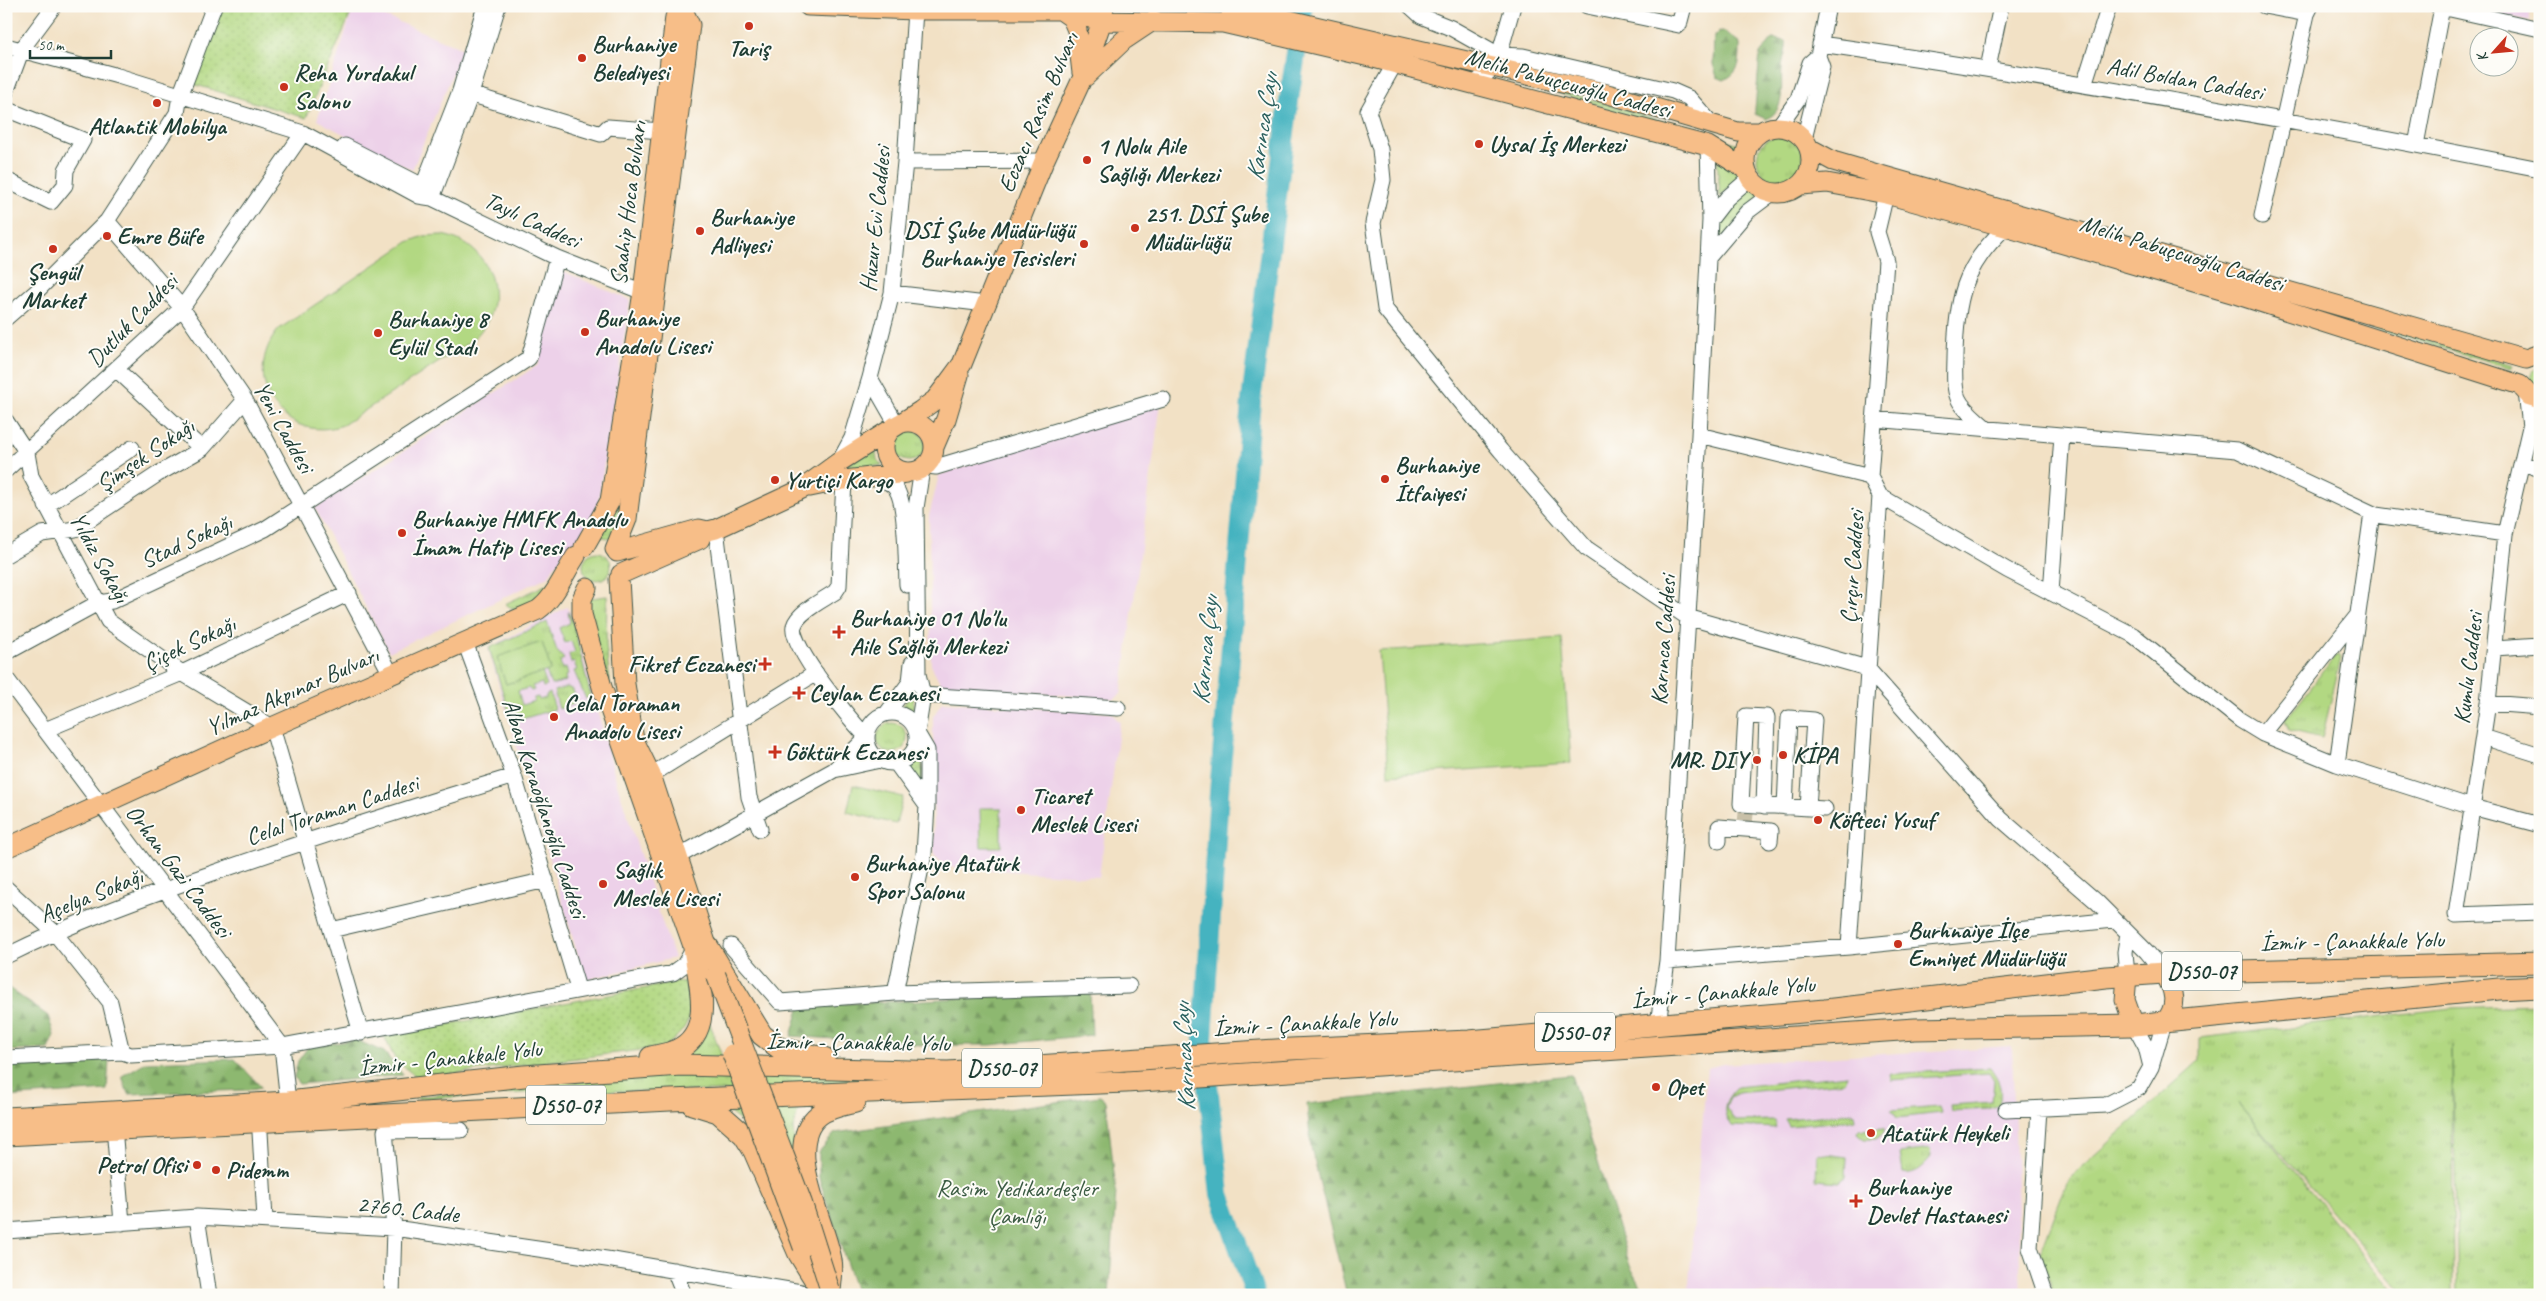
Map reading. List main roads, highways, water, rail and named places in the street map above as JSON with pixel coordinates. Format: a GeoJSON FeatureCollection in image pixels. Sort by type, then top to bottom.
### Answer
{"type":"FeatureCollection","features":[{"type":"Feature","properties":{"kind":"highway"},"geometry":{"type":"LineString","coordinates":[[701,948],[762,1036],[779,1048],[878,1069]]}},
{"type":"Feature","properties":{"kind":"highway"},"geometry":{"type":"LineString","coordinates":[[598,1070],[676,1050],[689,1042],[699,1027],[702,1006],[701,948]]}},
{"type":"Feature","properties":{"kind":"highway","name":"İzmir - Çanakkale Yolu"},"geometry":{"type":"LineString","coordinates":[[6,1118],[288,1102],[598,1070],[681,1064],[948,1072],[1291,1049],[1469,1041],[1862,1006],[2164,973],[2540,963]]}},
{"type":"Feature","properties":{"kind":"highway","name":"D550-07"},"geometry":{"type":"LineString","coordinates":[[2134,1025],[2500,989],[2540,987]]}},
{"type":"Feature","properties":{"kind":"highway","name":"İzmir - Çanakkale Yolu"},"geometry":{"type":"LineString","coordinates":[[6,1135],[670,1100],[1126,1082],[1915,1029],[2134,1025]]}},
{"type":"Feature","properties":{"kind":"highway"},"geometry":{"type":"LineString","coordinates":[[820,1291],[832,1261],[804,1166],[804,1148],[813,1120],[831,1108],[909,1092]]}},
{"type":"Feature","properties":{"kind":"highway"},"geometry":{"type":"LineString","coordinates":[[670,1100],[714,1110],[726,1117],[744,1135],[754,1151],[798,1254],[820,1291]]}},
{"type":"Feature","properties":{"kind":"main road"},"geometry":{"type":"LineString","coordinates":[[808,6],[915,10],[1101,11],[1155,20],[1226,14],[1375,48]]}},
{"type":"Feature","properties":{"kind":"main road","name":"Saahip Hoca Bulvarı"},"geometry":{"type":"LineString","coordinates":[[580,551],[610,501],[643,292],[676,17],[682,7]]}},
{"type":"Feature","properties":{"kind":"main road","name":"Saahip Hoca Bulvarı"},"geometry":{"type":"LineString","coordinates":[[616,550],[627,519],[690,25],[682,7]]}},
{"type":"Feature","properties":{"kind":"main road"},"geometry":{"type":"LineString","coordinates":[[1062,11],[1072,18],[1076,30],[1082,79]]}},
{"type":"Feature","properties":{"kind":"main road","name":"Eczacı Rasim Bulvarı"},"geometry":{"type":"LineString","coordinates":[[841,471],[897,425],[934,400],[962,364],[1044,161],[1082,79],[1101,11]]}},
{"type":"Feature","properties":{"kind":"main road"},"geometry":{"type":"LineString","coordinates":[[1082,79],[1124,40],[1155,20]]}},
{"type":"Feature","properties":{"kind":"main road","name":"Melih Pabuçcuoğlu Caddesi"},"geometry":{"type":"LineString","coordinates":[[1375,48],[1498,61],[1738,132],[1759,132]]}},
{"type":"Feature","properties":{"kind":"main road","name":"Melih Pabuçcuoğlu Caddesi"},"geometry":{"type":"LineString","coordinates":[[1375,48],[1395,63],[1708,146],[1748,173]]}},
{"type":"Feature","properties":{"kind":"main road"},"geometry":{"type":"LineString","coordinates":[[1778,127],[1795,131],[1806,144],[1812,159],[1810,170],[1801,185],[1787,192],[1771,194],[1756,186],[1748,173],[1745,156],[1748,146],[1759,132],[1778,127]]}},
{"type":"Feature","properties":{"kind":"main road","name":"Melih Pabuçcuoğlu Caddesi"},"geometry":{"type":"LineString","coordinates":[[1806,144],[1833,161],[2533,357]]}},
{"type":"Feature","properties":{"kind":"main road","name":"Melih Pabuçcuoğlu Caddesi"},"geometry":{"type":"LineString","coordinates":[[1801,185],[1827,183],[1886,194],[2006,227],[2238,295],[2528,392]]}},
{"type":"Feature","properties":{"kind":"main road"},"geometry":{"type":"LineString","coordinates":[[2528,392],[2520,369],[2533,357]]}},
{"type":"Feature","properties":{"kind":"main road"},"geometry":{"type":"LineString","coordinates":[[701,948],[677,857],[650,775],[634,740],[626,693],[620,629],[620,577],[622,562],[616,550],[605,543],[598,542],[580,551],[574,571],[585,587],[604,590],[620,577],[700,539],[712,530],[841,471],[871,476],[919,469],[932,459],[934,448],[951,404],[962,364]]}},
{"type":"Feature","properties":{"kind":"main road"},"geometry":{"type":"LineString","coordinates":[[919,469],[893,467],[884,453],[886,437],[897,425],[905,422],[921,425],[932,436],[934,448]]}},
{"type":"Feature","properties":{"kind":"main road"},"geometry":{"type":"LineString","coordinates":[[616,550],[698,529],[712,530]]}},
{"type":"Feature","properties":{"kind":"main road","name":"Yılmaz Akpınar Bulvarı"},"geometry":{"type":"LineString","coordinates":[[6,848],[272,727],[538,610],[551,601],[556,587],[580,551]]}},
{"type":"Feature","properties":{"kind":"main road"},"geometry":{"type":"LineString","coordinates":[[538,610],[572,597],[585,587]]}},
{"type":"Feature","properties":{"kind":"main road"},"geometry":{"type":"LineString","coordinates":[[585,587],[582,599],[582,614],[602,688],[711,978],[802,1202],[820,1291]]}},
{"type":"Feature","properties":{"kind":"main road"},"geometry":{"type":"LineString","coordinates":[[2164,973],[2175,999],[2171,1013],[2164,1023]]}},
{"type":"Feature","properties":{"kind":"main road"},"geometry":{"type":"LineString","coordinates":[[2127,976],[2125,1000],[2134,1025]]}},
{"type":"Feature","properties":{"kind":"waterway","name":"Karınca Çayı"},"geometry":{"type":"LineString","coordinates":[[1255,1295],[1220,1194],[1203,1039],[1219,793],[1251,401],[1290,93],[1303,6]]}},
{"type":"Feature","properties":{"kind":"tunnel"},"geometry":{"type":"LineString","coordinates":[[1745,823],[1747,804]]}},
{"type":"Feature","properties":{"kind":"place","name":"Tariş"},"geometry":{"type":"Point","coordinates":[749,26]}},
{"type":"Feature","properties":{"kind":"place","name":"Burhaniye Belediyesi"},"geometry":{"type":"Point","coordinates":[582,58]}},
{"type":"Feature","properties":{"kind":"place","name":"Reha Yurdakul Salonu"},"geometry":{"type":"Point","coordinates":[284,87]}},
{"type":"Feature","properties":{"kind":"place","name":"Atlantik Mobilya"},"geometry":{"type":"Point","coordinates":[157,103]}},
{"type":"Feature","properties":{"kind":"place","name":"Uysal İş Merkezi"},"geometry":{"type":"Point","coordinates":[1479,144]}},
{"type":"Feature","properties":{"kind":"place","name":"1 Nolu Aile Sağlığı Merkezi"},"geometry":{"type":"Point","coordinates":[1087,160]}},
{"type":"Feature","properties":{"kind":"place","name":"251. DSİ Şube Müdürlüğü"},"geometry":{"type":"Point","coordinates":[1135,228]}},
{"type":"Feature","properties":{"kind":"place","name":"Burhaniye Adliyesi"},"geometry":{"type":"Point","coordinates":[700,231]}},
{"type":"Feature","properties":{"kind":"place","name":"Emre Büfe"},"geometry":{"type":"Point","coordinates":[107,236]}},
{"type":"Feature","properties":{"kind":"place","name":"DSİ Şube Müdürlüğü Burhaniye Tesisleri"},"geometry":{"type":"Point","coordinates":[1084,244]}},
{"type":"Feature","properties":{"kind":"place","name":"Şengül Market"},"geometry":{"type":"Point","coordinates":[53,249]}},
{"type":"Feature","properties":{"kind":"place","name":"Burhaniye Anadolu Lisesi"},"geometry":{"type":"Point","coordinates":[585,332]}},
{"type":"Feature","properties":{"kind":"place","name":"Burhaniye 8 Eylül Stadı"},"geometry":{"type":"Point","coordinates":[378,333]}},
{"type":"Feature","properties":{"kind":"place","name":"Burhaniye İtfaiyesi"},"geometry":{"type":"Point","coordinates":[1385,479]}},
{"type":"Feature","properties":{"kind":"place","name":"Yurtiçi Kargo"},"geometry":{"type":"Point","coordinates":[775,480]}},
{"type":"Feature","properties":{"kind":"place","name":"Burhaniye HMFK Anadolu İmam Hatip Lisesi"},"geometry":{"type":"Point","coordinates":[402,533]}},
{"type":"Feature","properties":{"kind":"place","name":"Burhaniye 01 No'lu Aile Sağlığı Merkezi"},"geometry":{"type":"Point","coordinates":[839,632]}},
{"type":"Feature","properties":{"kind":"place","name":"Fikret Eczanesi"},"geometry":{"type":"Point","coordinates":[765,664]}},
{"type":"Feature","properties":{"kind":"place","name":"Ceylan Eczanesi"},"geometry":{"type":"Point","coordinates":[799,693]}},
{"type":"Feature","properties":{"kind":"place","name":"Celal Toraman Anadolu Lisesi"},"geometry":{"type":"Point","coordinates":[554,717]}},
{"type":"Feature","properties":{"kind":"place","name":"Göktürk Eczanesi"},"geometry":{"type":"Point","coordinates":[775,752]}},
{"type":"Feature","properties":{"kind":"place","name":"KİPA"},"geometry":{"type":"Point","coordinates":[1783,755]}},
{"type":"Feature","properties":{"kind":"place","name":"MR. DIY"},"geometry":{"type":"Point","coordinates":[1757,760]}},
{"type":"Feature","properties":{"kind":"place","name":"Ticaret Meslek Lisesi"},"geometry":{"type":"Point","coordinates":[1021,810]}},
{"type":"Feature","properties":{"kind":"place","name":"Köfteci Yusuf"},"geometry":{"type":"Point","coordinates":[1818,820]}},
{"type":"Feature","properties":{"kind":"place","name":"Burhaniye Atatürk Spor Salonu"},"geometry":{"type":"Point","coordinates":[855,877]}},
{"type":"Feature","properties":{"kind":"place","name":"Sağlık Meslek Lisesi"},"geometry":{"type":"Point","coordinates":[603,884]}},
{"type":"Feature","properties":{"kind":"place","name":"Burhnaiye İlçe Emniyet Müdürlüğü"},"geometry":{"type":"Point","coordinates":[1898,944]}},
{"type":"Feature","properties":{"kind":"place","name":"Opet"},"geometry":{"type":"Point","coordinates":[1656,1087]}},
{"type":"Feature","properties":{"kind":"place","name":"Atatürk Heykeli"},"geometry":{"type":"Point","coordinates":[1871,1133]}},
{"type":"Feature","properties":{"kind":"place","name":"Petrol Ofisi"},"geometry":{"type":"Point","coordinates":[197,1165]}},
{"type":"Feature","properties":{"kind":"place","name":"Pidemm"},"geometry":{"type":"Point","coordinates":[216,1170]}},
{"type":"Feature","properties":{"kind":"place","name":"Burhaniye Devlet Hastanesi"},"geometry":{"type":"Point","coordinates":[1856,1201]}},
{"type":"Feature","properties":{"kind":"park label","name":"Rasim Yedikardeşler Çamlığı"},"geometry":{"type":"Point","coordinates":[1017,1202]}}]}
